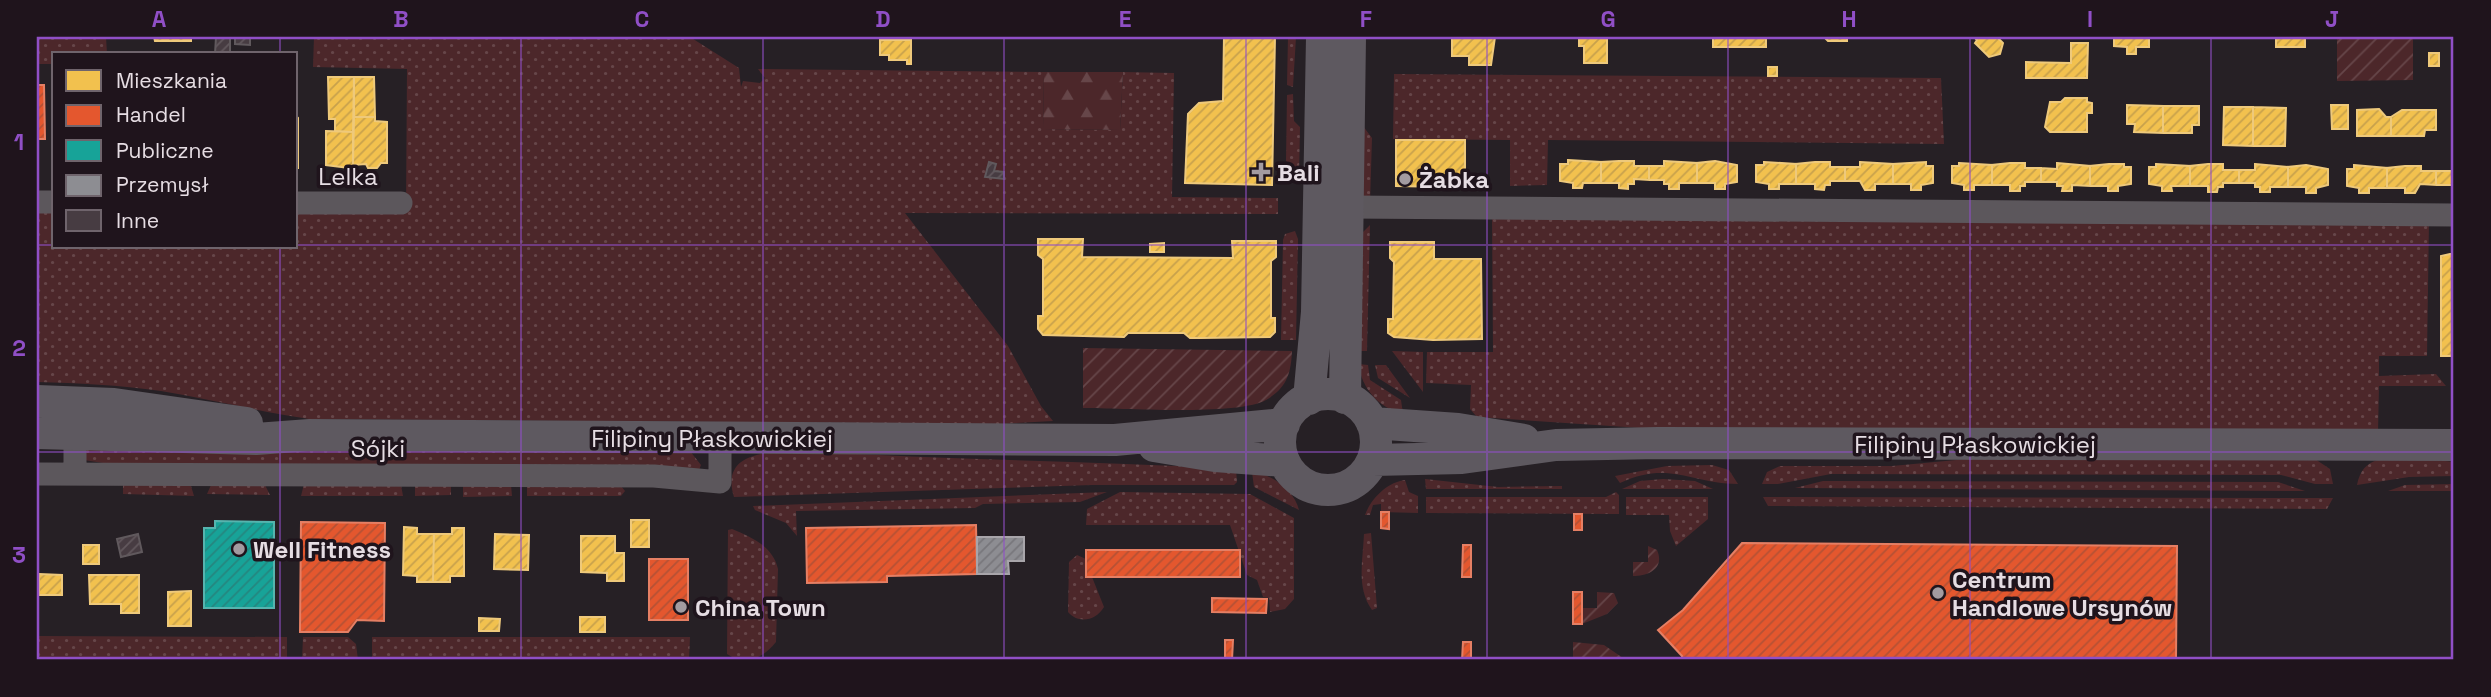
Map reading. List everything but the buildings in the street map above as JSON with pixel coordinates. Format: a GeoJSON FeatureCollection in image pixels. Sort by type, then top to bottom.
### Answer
{"type":"FeatureCollection","features":[{"type":"Feature","properties":{"kind":"main road"},"geometry":{"type":"LineString","coordinates":[[1309,399],[1317,312],[1322,37]]}},
{"type":"Feature","properties":{"kind":"main road"},"geometry":{"type":"LineString","coordinates":[[1345,398],[1350,37]]}},
{"type":"Feature","properties":{"kind":"main road"},"geometry":{"type":"LineString","coordinates":[[1323,395],[1345,398],[1356,404],[1372,424],[1376,442],[1373,460],[1356,481],[1327,490],[1305,485],[1292,474],[1284,461],[1280,448],[1284,424],[1290,413],[1309,399],[1323,395]]}},
{"type":"Feature","properties":{"kind":"main road","name":"Filipiny Płaskowickiej"},"geometry":{"type":"LineString","coordinates":[[37,401],[114,404],[226,419],[310,435]]}},
{"type":"Feature","properties":{"kind":"main road","name":"Filipiny Płaskowickiej"},"geometry":{"type":"LineString","coordinates":[[37,433],[256,439],[310,435],[1115,440],[1284,424]]}},
{"type":"Feature","properties":{"kind":"main road","name":"Filipiny Płaskowickiej"},"geometry":{"type":"LineString","coordinates":[[1372,424],[1458,429],[1556,445]]}},
{"type":"Feature","properties":{"kind":"main road","name":"Filipiny Płaskowickiej"},"geometry":{"type":"LineString","coordinates":[[2393,445],[2454,432]]}},
{"type":"Feature","properties":{"kind":"main road","name":"Filipiny Płaskowickiej"},"geometry":{"type":"LineString","coordinates":[[1115,440],[1216,456],[1284,461]]}},
{"type":"Feature","properties":{"kind":"main road","name":"Filipiny Płaskowickiej"},"geometry":{"type":"LineString","coordinates":[[1373,460],[1462,458],[1556,445],[2454,445]]}},
{"type":"Feature","properties":{"kind":"street","name":"Lelka"},"geometry":{"type":"LineString","coordinates":[[298,203],[401,203]]}},
{"type":"Feature","properties":{"kind":"street"},"geometry":{"type":"LineString","coordinates":[[1347,207],[2454,215]]}},
{"type":"Feature","properties":{"kind":"street"},"geometry":{"type":"LineString","coordinates":[[75,433],[75,474]]}},
{"type":"Feature","properties":{"kind":"street","name":"Sójki"},"geometry":{"type":"LineString","coordinates":[[37,474],[654,475],[720,482],[720,438]]}},
{"type":"Feature","properties":{"kind":"green space"},"geometry":{"type":"Polygon","coordinates":[[[37,37],[106,37],[107,52],[52,52],[52,64],[37,64],[37,37]]]}},
{"type":"Feature","properties":{"kind":"green space"},"geometry":{"type":"Polygon","coordinates":[[[314,37],[690,37],[739,68],[741,87],[743,81],[760,83],[765,78],[758,69],[1044,72],[1043,129],[1120,130],[1123,72],[1174,73],[1172,197],[1278,198],[1278,214],[905,213],[1008,346],[1041,406],[1053,421],[999,424],[309,419],[161,391],[37,382],[37,212],[52,212],[52,248],[298,248],[298,212],[406,211],[407,69],[313,67],[314,37]]]}},
{"type":"Feature","properties":{"kind":"green space"},"geometry":{"type":"Polygon","coordinates":[[[1288,37],[1296,37],[1293,87],[1287,85],[1288,37]]]}},
{"type":"Feature","properties":{"kind":"green space"},"geometry":{"type":"Polygon","coordinates":[[[2337,37],[2413,37],[2413,80],[2337,81],[2337,37]]]}},
{"type":"Feature","properties":{"kind":"green space"},"geometry":{"type":"Polygon","coordinates":[[[1044,72],[1123,72],[1120,130],[1043,129],[1044,72]]]}},
{"type":"Feature","properties":{"kind":"green space"},"geometry":{"type":"Polygon","coordinates":[[[1394,74],[1941,78],[1944,144],[1548,140],[1547,185],[1510,186],[1510,140],[1393,139],[1394,74]]]}},
{"type":"Feature","properties":{"kind":"green space"},"geometry":{"type":"Polygon","coordinates":[[[1293,94],[1294,121],[1300,127],[1299,178],[1286,161],[1287,95],[1293,94]]]}},
{"type":"Feature","properties":{"kind":"green space"},"geometry":{"type":"Polygon","coordinates":[[[1363,126],[1372,138],[1370,203],[1360,196],[1363,126]]]}},
{"type":"Feature","properties":{"kind":"green space"},"geometry":{"type":"Polygon","coordinates":[[[1492,215],[2429,220],[2427,356],[2379,356],[2379,376],[2436,374],[2446,386],[2379,386],[2378,432],[1656,429],[1477,417],[1470,409],[1471,385],[1426,383],[1427,352],[1493,352],[1492,215]]]}},
{"type":"Feature","properties":{"kind":"green space"},"geometry":{"type":"Polygon","coordinates":[[[1370,225],[1367,351],[1357,351],[1361,234],[1370,225]]]}},
{"type":"Feature","properties":{"kind":"green space"},"geometry":{"type":"Polygon","coordinates":[[[1295,231],[1298,239],[1296,340],[1281,340],[1283,240],[1285,234],[1295,231]]]}},
{"type":"Feature","properties":{"kind":"green space"},"geometry":{"type":"Polygon","coordinates":[[[1083,348],[1292,351],[1283,385],[1266,400],[1231,408],[1150,410],[1083,408],[1083,348]]]}},
{"type":"Feature","properties":{"kind":"green space"},"geometry":{"type":"Polygon","coordinates":[[[1392,351],[1423,352],[1423,392],[1392,351]]]}},
{"type":"Feature","properties":{"kind":"green space"},"geometry":{"type":"Polygon","coordinates":[[[1358,364],[1368,365],[1370,380],[1401,400],[1403,414],[1386,407],[1373,396],[1364,382],[1358,364]]]}},
{"type":"Feature","properties":{"kind":"green space"},"geometry":{"type":"Polygon","coordinates":[[[1375,365],[1386,365],[1410,398],[1378,378],[1375,365]]]}},
{"type":"Feature","properties":{"kind":"green space"},"geometry":{"type":"Polygon","coordinates":[[[84,450],[690,451],[701,465],[699,470],[103,463],[84,460],[84,450]]]}},
{"type":"Feature","properties":{"kind":"green space"},"geometry":{"type":"Polygon","coordinates":[[[804,451],[1236,469],[1237,482],[1234,485],[1092,485],[734,497],[731,481],[734,470],[742,462],[765,453],[804,451]]]}},
{"type":"Feature","properties":{"kind":"green space"},"geometry":{"type":"Polygon","coordinates":[[[2412,457],[2454,462],[2454,476],[2409,477],[2357,485],[2364,468],[2370,463],[2385,458],[2412,457]]]}},
{"type":"Feature","properties":{"kind":"green space"},"geometry":{"type":"Polygon","coordinates":[[[1967,459],[2315,459],[2330,469],[2333,484],[2315,484],[2281,475],[1831,474],[1778,484],[1762,484],[1767,472],[1780,466],[1892,466],[1967,459]]]}},
{"type":"Feature","properties":{"kind":"green space"},"geometry":{"type":"Polygon","coordinates":[[[1712,465],[1729,470],[1738,484],[1667,473],[1637,476],[1620,483],[1615,476],[1667,466],[1712,465]]]}},
{"type":"Feature","properties":{"kind":"green space"},"geometry":{"type":"Polygon","coordinates":[[[1252,472],[1260,473],[1281,484],[1292,496],[1299,510],[1254,487],[1252,472]]]}},
{"type":"Feature","properties":{"kind":"green space"},"geometry":{"type":"Polygon","coordinates":[[[1425,479],[1498,487],[1562,486],[1562,489],[1426,489],[1425,479]]]}},
{"type":"Feature","properties":{"kind":"green space"},"geometry":{"type":"Polygon","coordinates":[[[1405,480],[1409,492],[1418,496],[1418,513],[1381,512],[1381,504],[1373,505],[1370,515],[1365,515],[1381,492],[1392,484],[1405,480]]]}},
{"type":"Feature","properties":{"kind":"green space"},"geometry":{"type":"Polygon","coordinates":[[[1640,481],[1695,481],[1713,489],[1622,489],[1640,481]]]}},
{"type":"Feature","properties":{"kind":"green space"},"geometry":{"type":"Polygon","coordinates":[[[1823,481],[2278,482],[2305,491],[1795,488],[1823,481]]]}},
{"type":"Feature","properties":{"kind":"green space"},"geometry":{"type":"Polygon","coordinates":[[[123,483],[191,486],[194,496],[123,494],[123,483]]]}},
{"type":"Feature","properties":{"kind":"green space"},"geometry":{"type":"Polygon","coordinates":[[[304,484],[401,485],[403,496],[301,496],[304,484]]]}},
{"type":"Feature","properties":{"kind":"green space"},"geometry":{"type":"Polygon","coordinates":[[[2454,484],[2454,491],[2388,491],[2405,485],[2454,484]]]}},
{"type":"Feature","properties":{"kind":"green space"},"geometry":{"type":"Polygon","coordinates":[[[211,485],[265,485],[270,495],[207,494],[211,485]]]}},
{"type":"Feature","properties":{"kind":"green space"},"geometry":{"type":"Polygon","coordinates":[[[415,485],[451,485],[451,495],[415,496],[415,485]]]}},
{"type":"Feature","properties":{"kind":"green space"},"geometry":{"type":"Polygon","coordinates":[[[463,485],[511,485],[512,496],[463,497],[463,485]]]}},
{"type":"Feature","properties":{"kind":"green space"},"geometry":{"type":"Polygon","coordinates":[[[527,486],[621,486],[625,491],[621,496],[527,496],[527,486]]]}},
{"type":"Feature","properties":{"kind":"green space"},"geometry":{"type":"Polygon","coordinates":[[[1107,492],[1080,502],[983,504],[975,508],[796,511],[797,536],[786,523],[755,510],[753,506],[1107,492]]]}},
{"type":"Feature","properties":{"kind":"green space"},"geometry":{"type":"Polygon","coordinates":[[[1120,492],[1250,494],[1294,518],[1294,599],[1285,609],[1270,612],[1269,598],[1263,597],[1257,580],[1247,575],[1230,525],[1086,525],[1087,509],[1120,492]]]}},
{"type":"Feature","properties":{"kind":"green space"},"geometry":{"type":"Polygon","coordinates":[[[1616,492],[1619,495],[1619,514],[1426,513],[1426,497],[1606,497],[1616,492]]]}},
{"type":"Feature","properties":{"kind":"green space"},"geometry":{"type":"Polygon","coordinates":[[[1626,497],[1708,497],[1708,519],[1676,546],[1670,531],[1669,515],[1626,515],[1626,497]]]}},
{"type":"Feature","properties":{"kind":"green space"},"geometry":{"type":"Polygon","coordinates":[[[1763,497],[2333,498],[2327,509],[1768,506],[1763,497]]]}},
{"type":"Feature","properties":{"kind":"green space"},"geometry":{"type":"Polygon","coordinates":[[[732,529],[766,548],[778,569],[776,642],[760,656],[747,660],[727,654],[728,530],[732,529]]]}},
{"type":"Feature","properties":{"kind":"green space"},"geometry":{"type":"Polygon","coordinates":[[[1371,533],[1377,608],[1372,610],[1362,583],[1364,534],[1371,533]]]}},
{"type":"Feature","properties":{"kind":"green space"},"geometry":{"type":"Polygon","coordinates":[[[1648,546],[1657,550],[1657,566],[1650,573],[1633,576],[1633,562],[1648,562],[1648,546]]]}},
{"type":"Feature","properties":{"kind":"green space"},"geometry":{"type":"Polygon","coordinates":[[[1077,555],[1086,559],[1086,577],[1092,577],[1104,607],[1101,612],[1087,619],[1077,618],[1068,612],[1069,562],[1077,555]]]}},
{"type":"Feature","properties":{"kind":"green space"},"geometry":{"type":"Polygon","coordinates":[[[1597,592],[1614,593],[1618,603],[1607,614],[1582,624],[1582,608],[1597,608],[1597,592]]]}},
{"type":"Feature","properties":{"kind":"green space"},"geometry":{"type":"Polygon","coordinates":[[[37,636],[287,637],[287,660],[37,660],[37,636]]]}},
{"type":"Feature","properties":{"kind":"green space"},"geometry":{"type":"Polygon","coordinates":[[[303,637],[348,637],[356,644],[358,660],[302,660],[303,637]]]}},
{"type":"Feature","properties":{"kind":"green space"},"geometry":{"type":"Polygon","coordinates":[[[372,637],[690,637],[689,660],[372,660],[372,637]]]}},
{"type":"Feature","properties":{"kind":"green space"},"geometry":{"type":"Polygon","coordinates":[[[1573,642],[1604,645],[1626,660],[1573,657],[1573,642]]]}},
{"type":"Feature","properties":{"kind":"place","name":"Bali"},"geometry":{"type":"Point","coordinates":[1261,172]}},
{"type":"Feature","properties":{"kind":"place","name":"Żabka"},"geometry":{"type":"Point","coordinates":[1405,179]}},
{"type":"Feature","properties":{"kind":"place","name":"Well Fitness"},"geometry":{"type":"Point","coordinates":[239,549]}},
{"type":"Feature","properties":{"kind":"place","name":"Centrum Handlowe Ursynów"},"geometry":{"type":"Point","coordinates":[1938,593]}},
{"type":"Feature","properties":{"kind":"place","name":"China Town"},"geometry":{"type":"Point","coordinates":[681,607]}}]}
